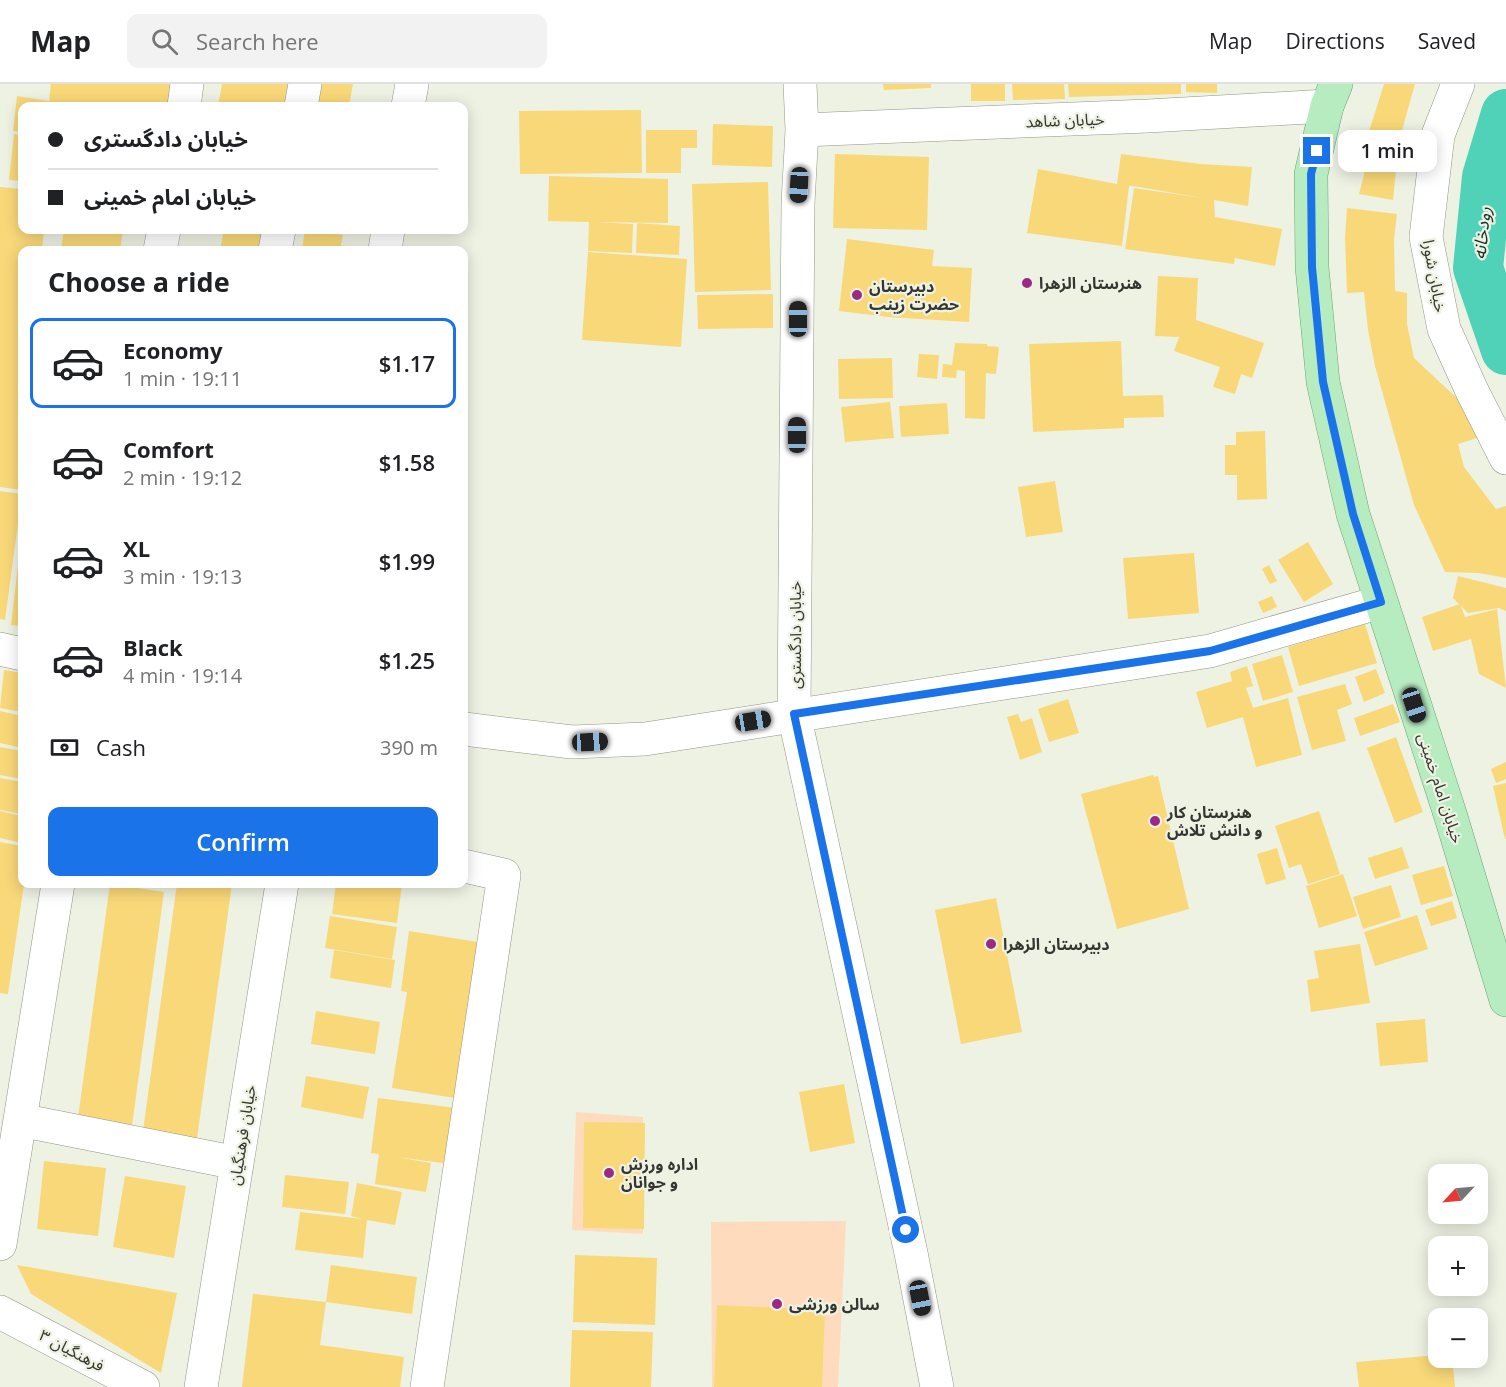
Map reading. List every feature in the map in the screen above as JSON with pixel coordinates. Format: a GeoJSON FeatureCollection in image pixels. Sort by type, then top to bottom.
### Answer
{"type":"FeatureCollection","features":[{"type":"Feature","properties":{"kind":"main road","name":"خیابان امام خمینی"},"geometry":{"type":"LineString","coordinates":[[1331,95],[1311,174],[1312,267],[1323,382],[1353,514],[1451,817],[1506,1000]]}},
{"type":"Feature","properties":{"kind":"street"},"geometry":{"type":"LineString","coordinates":[[185,102],[187,84]]}},
{"type":"Feature","properties":{"kind":"street"},"geometry":{"type":"LineString","coordinates":[[302,102],[304,84]]}},
{"type":"Feature","properties":{"kind":"street"},"geometry":{"type":"LineString","coordinates":[[409,102],[412,84]]}},
{"type":"Feature","properties":{"kind":"street","name":"خیابان دادگستری"},"geometry":{"type":"LineString","coordinates":[[800,84],[802,130],[798,203],[794,714],[911,1253],[937,1387]]}},
{"type":"Feature","properties":{"kind":"street","name":"خیابان شورا"},"geometry":{"type":"LineString","coordinates":[[1458,84],[1438,135],[1426,237],[1444,328],[1472,392],[1506,458]]}},
{"type":"Feature","properties":{"kind":"street","name":"خیابان شاهد"},"geometry":{"type":"LineString","coordinates":[[802,130],[1148,116],[1331,95]]}},
{"type":"Feature","properties":{"kind":"street"},"geometry":{"type":"LineString","coordinates":[[468,729],[572,742],[645,739],[1210,651],[1381,602]]}},
{"type":"Feature","properties":{"kind":"street"},"geometry":{"type":"LineString","coordinates":[[0,649],[18,653]]}},
{"type":"Feature","properties":{"kind":"street"},"geometry":{"type":"LineString","coordinates":[[427,1387],[504,874],[468,867]]}},
{"type":"Feature","properties":{"kind":"street"},"geometry":{"type":"LineString","coordinates":[[0,1244],[57,888]]}},
{"type":"Feature","properties":{"kind":"street","name":"خیابان فرهنگیان"},"geometry":{"type":"LineString","coordinates":[[201,1387],[281,888]]}},
{"type":"Feature","properties":{"kind":"street"},"geometry":{"type":"LineString","coordinates":[[20,1120],[237,1163]]}},
{"type":"Feature","properties":{"kind":"street","name":"فرهنگیان ۳"},"geometry":{"type":"LineString","coordinates":[[0,1312],[143,1387]]}},
{"type":"Feature","properties":{"kind":"shaded area","name":"اداره ورزش و جوانان"},"geometry":{"type":"Polygon","coordinates":[[[576,1112],[643,1117],[643,1234],[572,1230],[576,1112]]]}},
{"type":"Feature","properties":{"kind":"shaded area","name":"سالن ورزشی"},"geometry":{"type":"Polygon","coordinates":[[[846,1221],[838,1387],[712,1387],[711,1222],[846,1221]]]}},
{"type":"Feature","properties":{"kind":"building"},"geometry":{"type":"Polygon","coordinates":[[[51,84],[179,84],[177,102],[18,102],[18,132],[13,131],[17,96],[49,101],[51,84]]]}},
{"type":"Feature","properties":{"kind":"building"},"geometry":{"type":"Polygon","coordinates":[[[222,84],[299,84],[296,102],[219,102],[222,84]]]}},
{"type":"Feature","properties":{"kind":"building"},"geometry":{"type":"Polygon","coordinates":[[[319,84],[353,84],[350,102],[317,102],[319,84]]]}},
{"type":"Feature","properties":{"kind":"building"},"geometry":{"type":"Polygon","coordinates":[[[883,84],[931,84],[931,88],[884,90],[883,84]]]}},
{"type":"Feature","properties":{"kind":"building"},"geometry":{"type":"Polygon","coordinates":[[[971,84],[1005,84],[1005,101],[971,101],[971,84]]]}},
{"type":"Feature","properties":{"kind":"building"},"geometry":{"type":"Polygon","coordinates":[[[1012,84],[1064,84],[1065,99],[1013,100],[1012,84]]]}},
{"type":"Feature","properties":{"kind":"building"},"geometry":{"type":"Polygon","coordinates":[[[1068,84],[1181,84],[1181,94],[1069,97],[1068,84]]]}},
{"type":"Feature","properties":{"kind":"building"},"geometry":{"type":"Polygon","coordinates":[[[1186,84],[1217,84],[1217,93],[1186,92],[1186,84]]]}},
{"type":"Feature","properties":{"kind":"building"},"geometry":{"type":"Polygon","coordinates":[[[1384,84],[1415,84],[1399,141],[1393,200],[1359,194],[1364,175],[1367,138],[1384,84]]]}},
{"type":"Feature","properties":{"kind":"building"},"geometry":{"type":"Polygon","coordinates":[[[641,110],[642,173],[520,174],[519,111],[641,110]]]}},
{"type":"Feature","properties":{"kind":"building"},"geometry":{"type":"Polygon","coordinates":[[[713,124],[773,126],[772,167],[712,165],[713,124]]]}},
{"type":"Feature","properties":{"kind":"building"},"geometry":{"type":"Polygon","coordinates":[[[646,130],[697,130],[697,148],[681,148],[681,173],[646,173],[646,130]]]}},
{"type":"Feature","properties":{"kind":"building"},"geometry":{"type":"Polygon","coordinates":[[[14,134],[18,134],[18,181],[9,180],[14,134]]]}},
{"type":"Feature","properties":{"kind":"building"},"geometry":{"type":"Polygon","coordinates":[[[835,154],[929,157],[927,230],[833,228],[835,154]]]}},
{"type":"Feature","properties":{"kind":"building"},"geometry":{"type":"Polygon","coordinates":[[[1121,154],[1201,164],[1252,167],[1248,206],[1214,200],[1215,217],[1282,229],[1275,266],[1235,258],[1234,264],[1125,249],[1134,188],[1203,198],[1139,187],[1129,186],[1122,246],[1027,233],[1038,169],[1117,184],[1121,154]]]}},
{"type":"Feature","properties":{"kind":"building"},"geometry":{"type":"Polygon","coordinates":[[[549,176],[668,179],[668,223],[598,222],[633,224],[632,253],[588,251],[589,222],[548,221],[549,176]]]}},
{"type":"Feature","properties":{"kind":"building"},"geometry":{"type":"Polygon","coordinates":[[[768,182],[771,290],[695,292],[692,184],[768,182]]]}},
{"type":"Feature","properties":{"kind":"building"},"geometry":{"type":"Polygon","coordinates":[[[0,187],[18,189],[18,234],[44,234],[42,246],[18,246],[18,489],[0,487],[0,187]]]}},
{"type":"Feature","properties":{"kind":"building"},"geometry":{"type":"Polygon","coordinates":[[[1347,208],[1397,214],[1394,239],[1395,291],[1407,293],[1407,324],[1414,358],[1460,401],[1480,437],[1458,444],[1464,467],[1496,509],[1506,506],[1506,578],[1479,573],[1445,572],[1414,505],[1375,366],[1364,292],[1347,293],[1345,238],[1347,208]]]}},
{"type":"Feature","properties":{"kind":"building"},"geometry":{"type":"Polygon","coordinates":[[[637,223],[680,226],[679,255],[636,253],[637,223]]]}},
{"type":"Feature","properties":{"kind":"building"},"geometry":{"type":"Polygon","coordinates":[[[63,234],[122,234],[121,246],[62,246],[63,234]]]}},
{"type":"Feature","properties":{"kind":"building"},"geometry":{"type":"Polygon","coordinates":[[[223,234],[272,234],[271,246],[221,246],[223,234]]]}},
{"type":"Feature","properties":{"kind":"building"},"geometry":{"type":"Polygon","coordinates":[[[304,234],[343,235],[341,246],[303,246],[304,234]]]}},
{"type":"Feature","properties":{"kind":"building"},"geometry":{"type":"Polygon","coordinates":[[[847,239],[934,250],[932,266],[972,268],[969,322],[888,317],[839,311],[847,239]]]}},
{"type":"Feature","properties":{"kind":"building"},"geometry":{"type":"Polygon","coordinates":[[[588,252],[687,259],[681,347],[582,340],[588,252]]]}},
{"type":"Feature","properties":{"kind":"building"},"geometry":{"type":"Polygon","coordinates":[[[1158,276],[1198,278],[1196,320],[1264,343],[1252,378],[1241,374],[1235,394],[1213,387],[1220,367],[1174,351],[1179,337],[1155,336],[1158,276]]]}},
{"type":"Feature","properties":{"kind":"building"},"geometry":{"type":"Polygon","coordinates":[[[773,294],[773,328],[698,329],[697,295],[773,294]]]}},
{"type":"Feature","properties":{"kind":"building"},"geometry":{"type":"Polygon","coordinates":[[[1121,341],[1123,396],[1163,395],[1164,417],[1124,418],[1124,428],[1033,432],[1029,344],[1121,341]]]}},
{"type":"Feature","properties":{"kind":"building"},"geometry":{"type":"Polygon","coordinates":[[[955,343],[987,344],[987,346],[999,347],[996,374],[986,373],[985,419],[965,418],[965,371],[957,370],[956,378],[942,377],[943,364],[952,365],[955,343]]]}},
{"type":"Feature","properties":{"kind":"building"},"geometry":{"type":"Polygon","coordinates":[[[919,354],[939,355],[937,379],[917,377],[919,354]]]}},
{"type":"Feature","properties":{"kind":"building"},"geometry":{"type":"Polygon","coordinates":[[[892,358],[893,398],[839,399],[838,359],[892,358]]]}},
{"type":"Feature","properties":{"kind":"building"},"geometry":{"type":"Polygon","coordinates":[[[890,402],[894,438],[845,442],[841,407],[890,402]]]}},
{"type":"Feature","properties":{"kind":"building"},"geometry":{"type":"Polygon","coordinates":[[[947,403],[949,434],[901,437],[899,406],[947,403]]]}},
{"type":"Feature","properties":{"kind":"building"},"geometry":{"type":"Polygon","coordinates":[[[1265,431],[1267,499],[1237,500],[1237,475],[1225,475],[1225,445],[1236,445],[1236,432],[1265,431]]]}},
{"type":"Feature","properties":{"kind":"building"},"geometry":{"type":"Polygon","coordinates":[[[1055,481],[1063,532],[1026,537],[1018,487],[1055,481]]]}},
{"type":"Feature","properties":{"kind":"building"},"geometry":{"type":"Polygon","coordinates":[[[0,491],[18,493],[18,524],[5,620],[0,619],[0,491]]]}},
{"type":"Feature","properties":{"kind":"building"},"geometry":{"type":"Polygon","coordinates":[[[1308,542],[1333,584],[1304,602],[1278,560],[1308,542]]]}},
{"type":"Feature","properties":{"kind":"building"},"geometry":{"type":"Polygon","coordinates":[[[1194,553],[1199,613],[1128,619],[1123,558],[1194,553]]]}},
{"type":"Feature","properties":{"kind":"building"},"geometry":{"type":"Polygon","coordinates":[[[1269,565],[1277,581],[1270,584],[1262,569],[1269,565]]]}},
{"type":"Feature","properties":{"kind":"building"},"geometry":{"type":"Polygon","coordinates":[[[18,566],[18,626],[11,625],[18,566]]]}},
{"type":"Feature","properties":{"kind":"building"},"geometry":{"type":"Polygon","coordinates":[[[1458,576],[1506,588],[1506,611],[1499,608],[1468,613],[1453,598],[1458,576]]]}},
{"type":"Feature","properties":{"kind":"building"},"geometry":{"type":"Polygon","coordinates":[[[1272,596],[1277,607],[1263,613],[1258,602],[1272,596]]]}},
{"type":"Feature","properties":{"kind":"building"},"geometry":{"type":"Polygon","coordinates":[[[1460,604],[1465,617],[1497,609],[1506,688],[1479,674],[1471,639],[1433,651],[1422,617],[1460,604]]]}},
{"type":"Feature","properties":{"kind":"building"},"geometry":{"type":"Polygon","coordinates":[[[1365,624],[1377,663],[1299,686],[1288,647],[1365,624]]]}},
{"type":"Feature","properties":{"kind":"building"},"geometry":{"type":"Polygon","coordinates":[[[1282,655],[1293,692],[1263,701],[1252,664],[1282,655]]]}},
{"type":"Feature","properties":{"kind":"building"},"geometry":{"type":"Polygon","coordinates":[[[1247,666],[1253,686],[1246,688],[1253,708],[1288,698],[1302,755],[1256,767],[1243,717],[1207,728],[1196,692],[1232,681],[1230,672],[1247,666]]]}},
{"type":"Feature","properties":{"kind":"building"},"geometry":{"type":"Polygon","coordinates":[[[1376,669],[1385,693],[1364,702],[1355,677],[1376,669]]]}},
{"type":"Feature","properties":{"kind":"building"},"geometry":{"type":"Polygon","coordinates":[[[4,670],[18,672],[18,711],[0,708],[4,670]]]}},
{"type":"Feature","properties":{"kind":"building"},"geometry":{"type":"Polygon","coordinates":[[[1345,684],[1352,704],[1337,710],[1346,741],[1312,750],[1297,697],[1345,684]]]}},
{"type":"Feature","properties":{"kind":"building"},"geometry":{"type":"Polygon","coordinates":[[[1068,699],[1079,733],[1049,742],[1038,709],[1068,699]]]}},
{"type":"Feature","properties":{"kind":"building"},"geometry":{"type":"Polygon","coordinates":[[[1393,704],[1400,722],[1360,736],[1354,718],[1393,704]]]}},
{"type":"Feature","properties":{"kind":"building"},"geometry":{"type":"Polygon","coordinates":[[[0,711],[18,715],[18,747],[0,743],[0,711]]]}},
{"type":"Feature","properties":{"kind":"building"},"geometry":{"type":"Polygon","coordinates":[[[1018,714],[1021,722],[1032,718],[1042,752],[1020,760],[1007,717],[1018,714]]]}},
{"type":"Feature","properties":{"kind":"building"},"geometry":{"type":"Polygon","coordinates":[[[1396,737],[1423,812],[1395,823],[1367,748],[1396,737]]]}},
{"type":"Feature","properties":{"kind":"building"},"geometry":{"type":"Polygon","coordinates":[[[0,747],[18,750],[18,778],[0,775],[0,747]]]}},
{"type":"Feature","properties":{"kind":"building"},"geometry":{"type":"Polygon","coordinates":[[[1506,762],[1506,779],[1496,783],[1491,769],[1506,762]]]}},
{"type":"Feature","properties":{"kind":"building"},"geometry":{"type":"Polygon","coordinates":[[[1153,775],[1158,776],[1189,909],[1117,929],[1081,794],[1153,775]]]}},
{"type":"Feature","properties":{"kind":"building"},"geometry":{"type":"Polygon","coordinates":[[[0,778],[18,781],[18,813],[0,810],[0,778]]]}},
{"type":"Feature","properties":{"kind":"building"},"geometry":{"type":"Polygon","coordinates":[[[1506,783],[1506,839],[1505,839],[1493,786],[1506,783]]]}},
{"type":"Feature","properties":{"kind":"building"},"geometry":{"type":"Polygon","coordinates":[[[0,811],[18,815],[18,842],[0,838],[0,811]]]}},
{"type":"Feature","properties":{"kind":"building"},"geometry":{"type":"Polygon","coordinates":[[[1319,811],[1340,874],[1308,884],[1301,864],[1289,868],[1275,826],[1319,811]]]}},
{"type":"Feature","properties":{"kind":"building"},"geometry":{"type":"Polygon","coordinates":[[[0,842],[18,845],[18,888],[23,888],[8,994],[0,993],[0,842]]]}},
{"type":"Feature","properties":{"kind":"building"},"geometry":{"type":"Polygon","coordinates":[[[1402,847],[1409,868],[1375,879],[1368,858],[1402,847]]]}},
{"type":"Feature","properties":{"kind":"building"},"geometry":{"type":"Polygon","coordinates":[[[1277,848],[1286,879],[1266,885],[1257,854],[1277,848]]]}},
{"type":"Feature","properties":{"kind":"building"},"geometry":{"type":"Polygon","coordinates":[[[1444,866],[1453,896],[1421,905],[1412,875],[1444,866]]]}},
{"type":"Feature","properties":{"kind":"building"},"geometry":{"type":"Polygon","coordinates":[[[1343,874],[1357,916],[1319,928],[1306,886],[1343,874]]]}},
{"type":"Feature","properties":{"kind":"building"},"geometry":{"type":"Polygon","coordinates":[[[1391,885],[1401,917],[1363,929],[1353,897],[1391,885]]]}},
{"type":"Feature","properties":{"kind":"building"},"geometry":{"type":"Polygon","coordinates":[[[109,888],[137,888],[164,892],[131,1133],[77,1125],[109,888]]]}},
{"type":"Feature","properties":{"kind":"building"},"geometry":{"type":"Polygon","coordinates":[[[176,888],[231,888],[196,1146],[142,1138],[176,888]]]}},
{"type":"Feature","properties":{"kind":"building"},"geometry":{"type":"Polygon","coordinates":[[[335,888],[401,888],[397,923],[332,914],[335,888]]]}},
{"type":"Feature","properties":{"kind":"building"},"geometry":{"type":"Polygon","coordinates":[[[996,898],[1022,1032],[961,1044],[935,910],[996,898]]]}},
{"type":"Feature","properties":{"kind":"building"},"geometry":{"type":"Polygon","coordinates":[[[1452,901],[1457,918],[1431,926],[1425,910],[1452,901]]]}},
{"type":"Feature","properties":{"kind":"building"},"geometry":{"type":"Polygon","coordinates":[[[1417,915],[1428,949],[1375,966],[1364,932],[1417,915]]]}},
{"type":"Feature","properties":{"kind":"building"},"geometry":{"type":"Polygon","coordinates":[[[330,916],[397,927],[392,959],[325,948],[330,916]]]}},
{"type":"Feature","properties":{"kind":"building"},"geometry":{"type":"Polygon","coordinates":[[[409,931],[484,943],[461,1099],[392,1088],[407,992],[401,991],[409,931]]]}},
{"type":"Feature","properties":{"kind":"building"},"geometry":{"type":"Polygon","coordinates":[[[1360,944],[1370,1003],[1311,1012],[1307,980],[1319,978],[1314,951],[1360,944]]]}},
{"type":"Feature","properties":{"kind":"building"},"geometry":{"type":"Polygon","coordinates":[[[334,950],[395,960],[391,988],[330,978],[334,950]]]}},
{"type":"Feature","properties":{"kind":"building"},"geometry":{"type":"Polygon","coordinates":[[[316,1011],[380,1022],[375,1054],[311,1044],[316,1011]]]}},
{"type":"Feature","properties":{"kind":"building"},"geometry":{"type":"Polygon","coordinates":[[[1425,1019],[1428,1062],[1380,1066],[1376,1023],[1425,1019]]]}},
{"type":"Feature","properties":{"kind":"building"},"geometry":{"type":"Polygon","coordinates":[[[306,1076],[369,1087],[363,1119],[301,1107],[306,1076]]]}},
{"type":"Feature","properties":{"kind":"building"},"geometry":{"type":"Polygon","coordinates":[[[844,1084],[855,1143],[810,1152],[799,1092],[844,1084]]]}},
{"type":"Feature","properties":{"kind":"building"},"geometry":{"type":"Polygon","coordinates":[[[378,1098],[456,1108],[450,1164],[396,1157],[431,1163],[426,1192],[375,1184],[379,1154],[371,1153],[378,1098]]]}},
{"type":"Feature","properties":{"kind":"building","name":"اداره ورزش و جوانان"},"geometry":{"type":"Polygon","coordinates":[[[584,1122],[645,1123],[644,1229],[583,1228],[584,1122]]]}},
{"type":"Feature","properties":{"kind":"building"},"geometry":{"type":"Polygon","coordinates":[[[44,1161],[106,1168],[98,1236],[37,1229],[44,1161]]]}},
{"type":"Feature","properties":{"kind":"building"},"geometry":{"type":"Polygon","coordinates":[[[285,1175],[349,1182],[345,1214],[282,1207],[285,1175]]]}},
{"type":"Feature","properties":{"kind":"building"},"geometry":{"type":"Polygon","coordinates":[[[125,1176],[186,1186],[174,1258],[113,1247],[125,1176]]]}},
{"type":"Feature","properties":{"kind":"building"},"geometry":{"type":"Polygon","coordinates":[[[357,1183],[402,1192],[395,1225],[367,1220],[363,1258],[295,1250],[300,1212],[363,1219],[351,1216],[357,1183]]]}},
{"type":"Feature","properties":{"kind":"building"},"geometry":{"type":"Polygon","coordinates":[[[575,1255],[657,1258],[655,1325],[573,1322],[575,1255]]]}},
{"type":"Feature","properties":{"kind":"building"},"geometry":{"type":"Polygon","coordinates":[[[17,1265],[177,1293],[161,1373],[31,1294],[17,1265]]]}},
{"type":"Feature","properties":{"kind":"building"},"geometry":{"type":"Polygon","coordinates":[[[331,1265],[417,1277],[412,1314],[326,1302],[331,1265]]]}},
{"type":"Feature","properties":{"kind":"building"},"geometry":{"type":"Polygon","coordinates":[[[253,1294],[326,1302],[320,1345],[404,1357],[400,1387],[242,1387],[253,1294]]]}},
{"type":"Feature","properties":{"kind":"building"},"geometry":{"type":"Polygon","coordinates":[[[717,1305],[825,1310],[822,1387],[714,1387],[717,1305]]]}},
{"type":"Feature","properties":{"kind":"building"},"geometry":{"type":"Polygon","coordinates":[[[572,1330],[653,1332],[651,1387],[570,1387],[572,1330]]]}},
{"type":"Feature","properties":{"kind":"building"},"geometry":{"type":"Polygon","coordinates":[[[1428,1356],[1428,1368],[1453,1368],[1455,1387],[1359,1387],[1356,1362],[1428,1356]]]}},
{"type":"Feature","properties":{"kind":"waterway","name":"رودخانه"},"geometry":{"type":"LineString","coordinates":[[1506,114],[1487,177],[1478,268],[1506,350]]}},
{"type":"Feature","properties":{"kind":"place","name":"هنرستان الزهرا"},"geometry":{"type":"Point","coordinates":[1027,283]}},
{"type":"Feature","properties":{"kind":"place","name":"دبیرستان حضرت زینب"},"geometry":{"type":"Point","coordinates":[857,295]}},
{"type":"Feature","properties":{"kind":"place","name":"هنرستان کار و دانش تلاش"},"geometry":{"type":"Point","coordinates":[1155,821]}},
{"type":"Feature","properties":{"kind":"place","name":"دبیرستان الزهرا"},"geometry":{"type":"Point","coordinates":[991,944]}},
{"type":"Feature","properties":{"kind":"place","name":"اداره ورزش و جوانان"},"geometry":{"type":"Point","coordinates":[609,1173]}},
{"type":"Feature","properties":{"kind":"place","name":"سالن ورزشی"},"geometry":{"type":"Point","coordinates":[777,1304]}},
{"type":"Feature","properties":{"kind":"route"},"geometry":{"type":"LineString","coordinates":[[906,1230],[794,714],[1210,651],[1381,602],[1353,514],[1323,382],[1312,267],[1311,174],[1317,151]]}}]}
